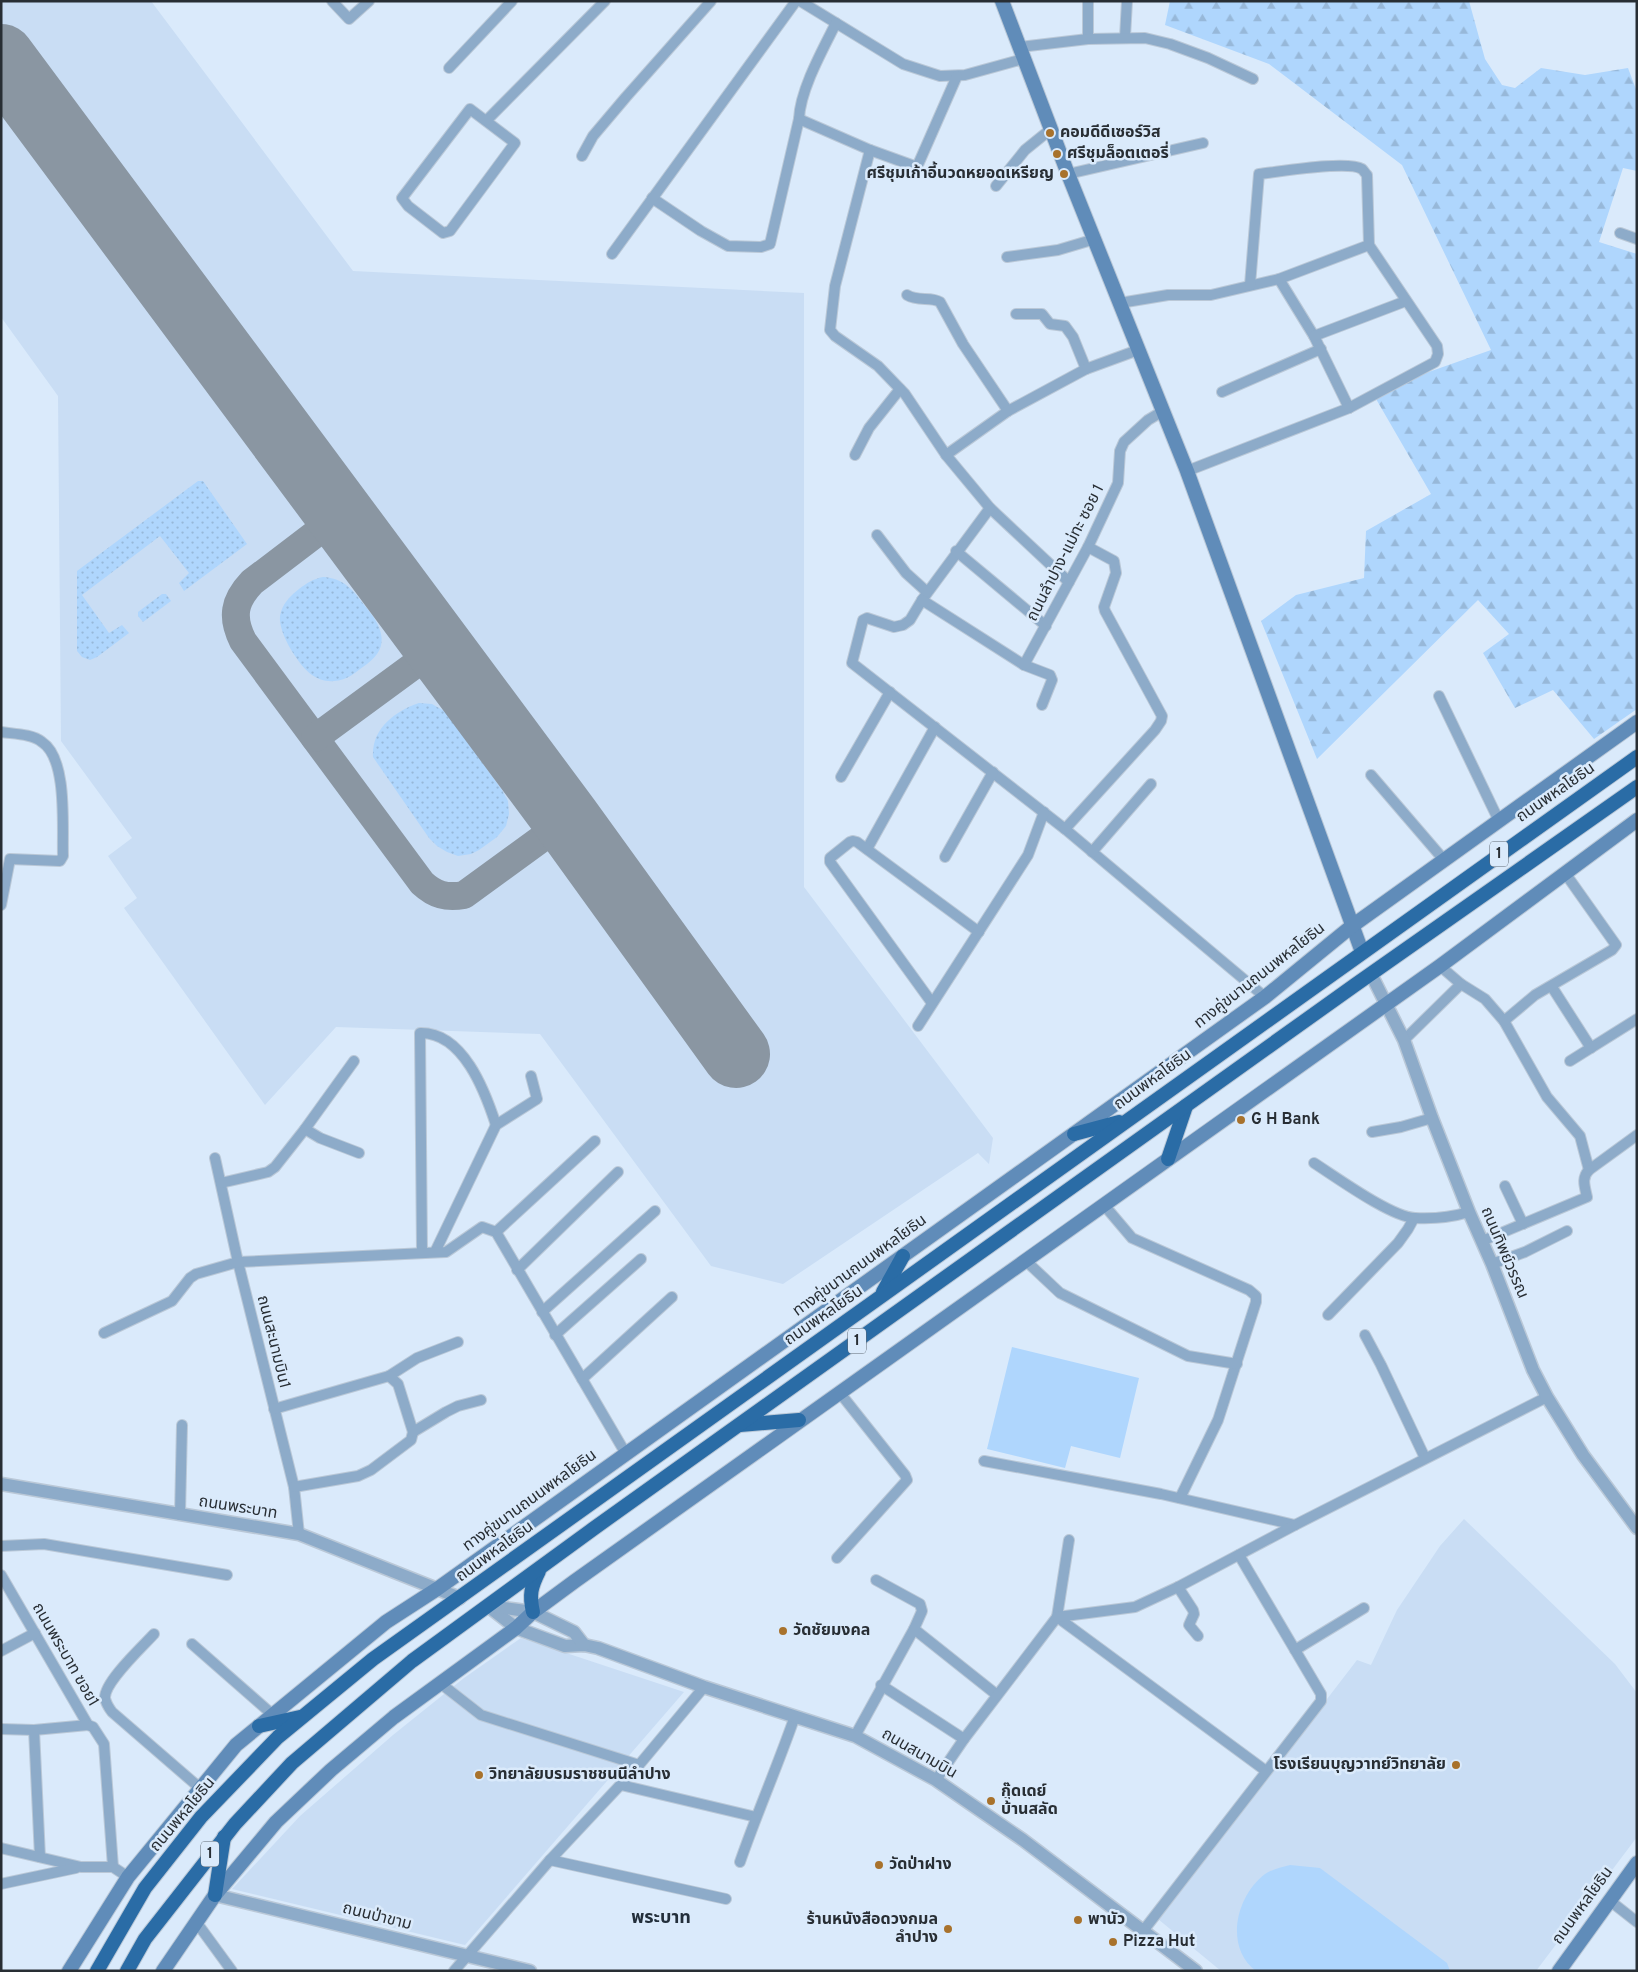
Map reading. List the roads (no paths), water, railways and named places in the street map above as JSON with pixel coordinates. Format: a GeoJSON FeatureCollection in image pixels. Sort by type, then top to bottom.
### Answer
{"type":"FeatureCollection","features":[{"type":"Feature","properties":{"kind":"highway","name":"ถนนพหลโยธิน"},"geometry":{"type":"LineString","coordinates":[[98,1971],[145,1888],[201,1817],[278,1737],[374,1659],[1637,757]]}},
{"type":"Feature","properties":{"kind":"highway","name":"1"},"geometry":{"type":"LineString","coordinates":[[127,1971],[145,1939],[224,1836],[292,1763],[412,1661],[1370,974],[1637,787]]}},
{"type":"Feature","properties":{"kind":"highway"},"geometry":{"type":"LineString","coordinates":[[1622,797],[1637,795]]}},
{"type":"Feature","properties":{"kind":"highway"},"geometry":{"type":"LineString","coordinates":[[1362,952],[1370,974]]}},
{"type":"Feature","properties":{"kind":"highway"},"geometry":{"type":"LineString","coordinates":[[1168,1160],[1186,1106]]}},
{"type":"Feature","properties":{"kind":"highway"},"geometry":{"type":"LineString","coordinates":[[1074,1134],[1129,1119]]}},
{"type":"Feature","properties":{"kind":"highway"},"geometry":{"type":"LineString","coordinates":[[880,1297],[903,1256]]}},
{"type":"Feature","properties":{"kind":"highway"},"geometry":{"type":"LineString","coordinates":[[739,1425],[799,1420]]}},
{"type":"Feature","properties":{"kind":"highway"},"geometry":{"type":"LineString","coordinates":[[533,1612],[531,1586],[540,1568]]}},
{"type":"Feature","properties":{"kind":"highway"},"geometry":{"type":"LineString","coordinates":[[460,1598],[488,1606]]}},
{"type":"Feature","properties":{"kind":"highway"},"geometry":{"type":"LineString","coordinates":[[260,1726],[302,1716]]}},
{"type":"Feature","properties":{"kind":"highway"},"geometry":{"type":"LineString","coordinates":[[215,1895],[224,1836]]}},
{"type":"Feature","properties":{"kind":"main road"},"geometry":{"type":"LineString","coordinates":[[1002,1],[1068,174],[1187,470],[1362,952]]}},
{"type":"Feature","properties":{"kind":"main road","name":"ทางคู่ขนานถนนพหลโยธิน"},"geometry":{"type":"LineString","coordinates":[[69,1971],[128,1877],[236,1745],[386,1622],[437,1589],[1265,997],[1352,926],[1637,722]]}},
{"type":"Feature","properties":{"kind":"main road","name":"1"},"geometry":{"type":"LineString","coordinates":[[163,1971],[215,1895],[276,1822],[330,1770],[394,1717],[516,1628],[533,1612],[799,1420],[840,1393],[1440,966],[1637,820]]}},
{"type":"Feature","properties":{"kind":"main road","name":"ถนนพหลโยธิน"},"geometry":{"type":"LineString","coordinates":[[1559,1971],[1637,1863]]}},
{"type":"Feature","properties":{"kind":"street"},"geometry":{"type":"LineString","coordinates":[[332,1],[349,18],[369,1]]}},
{"type":"Feature","properties":{"kind":"street"},"geometry":{"type":"LineString","coordinates":[[449,68],[512,1]]}},
{"type":"Feature","properties":{"kind":"street"},"geometry":{"type":"LineString","coordinates":[[487,120],[605,1]]}},
{"type":"Feature","properties":{"kind":"street"},"geometry":{"type":"LineString","coordinates":[[582,156],[593,136],[711,1]]}},
{"type":"Feature","properties":{"kind":"street"},"geometry":{"type":"LineString","coordinates":[[612,254],[796,1]]}},
{"type":"Feature","properties":{"kind":"street"},"geometry":{"type":"LineString","coordinates":[[800,1],[903,64],[940,76],[964,76],[1021,53],[1088,39],[1125,37],[1145,38],[1170,44],[1208,58],[1253,79]]}},
{"type":"Feature","properties":{"kind":"street"},"geometry":{"type":"LineString","coordinates":[[1088,1],[1088,39]]}},
{"type":"Feature","properties":{"kind":"street"},"geometry":{"type":"LineString","coordinates":[[1125,37],[1127,1]]}},
{"type":"Feature","properties":{"kind":"street"},"geometry":{"type":"LineString","coordinates":[[652,198],[701,231],[728,246],[762,247],[770,244],[800,110],[814,68],[836,23]]}},
{"type":"Feature","properties":{"kind":"street"},"geometry":{"type":"LineString","coordinates":[[799,119],[916,168],[957,76]]}},
{"type":"Feature","properties":{"kind":"street"},"geometry":{"type":"LineString","coordinates":[[470,109],[487,120],[515,143],[450,231],[443,233],[408,206],[402,198],[470,109]]}},
{"type":"Feature","properties":{"kind":"street"},"geometry":{"type":"LineString","coordinates":[[996,186],[1025,150],[1051,130]]}},
{"type":"Feature","properties":{"kind":"street"},"geometry":{"type":"LineString","coordinates":[[1068,174],[1203,143]]}},
{"type":"Feature","properties":{"kind":"street"},"geometry":{"type":"LineString","coordinates":[[870,150],[835,286],[830,330],[878,366],[900,389],[946,455],[990,508],[1069,582]]}},
{"type":"Feature","properties":{"kind":"street"},"geometry":{"type":"LineString","coordinates":[[1187,470],[1349,408],[1435,362],[1438,354],[1437,346],[1369,245],[1367,176],[1362,169],[1346,166],[1326,166],[1259,174],[1250,285]]}},
{"type":"Feature","properties":{"kind":"street"},"geometry":{"type":"LineString","coordinates":[[1620,233],[1637,239]]}},
{"type":"Feature","properties":{"kind":"street"},"geometry":{"type":"LineString","coordinates":[[1007,257],[1058,250],[1095,239]]}},
{"type":"Feature","properties":{"kind":"street"},"geometry":{"type":"LineString","coordinates":[[1120,303],[1168,295],[1211,295],[1279,279],[1369,245]]}},
{"type":"Feature","properties":{"kind":"street"},"geometry":{"type":"LineString","coordinates":[[1279,279],[1314,336],[1349,408]]}},
{"type":"Feature","properties":{"kind":"street"},"geometry":{"type":"LineString","coordinates":[[908,295],[913,298],[936,299],[940,302],[963,344],[1008,411]]}},
{"type":"Feature","properties":{"kind":"street"},"geometry":{"type":"LineString","coordinates":[[1314,336],[1406,301]]}},
{"type":"Feature","properties":{"kind":"street"},"geometry":{"type":"LineString","coordinates":[[1016,314],[1042,314],[1050,324],[1065,326],[1073,337],[1086,369]]}},
{"type":"Feature","properties":{"kind":"street"},"geometry":{"type":"LineString","coordinates":[[1222,392],[1321,349]]}},
{"type":"Feature","properties":{"kind":"street"},"geometry":{"type":"LineString","coordinates":[[946,455],[1008,411],[1086,369],[1138,350]]}},
{"type":"Feature","properties":{"kind":"street"},"geometry":{"type":"LineString","coordinates":[[855,455],[870,428],[900,389]]}},
{"type":"Feature","properties":{"kind":"street","name":"ถนนลำปาง-แม่ทะ ซอย 1"},"geometry":{"type":"LineString","coordinates":[[1024,665],[1088,547],[1118,483],[1120,451],[1124,442],[1148,420],[1163,411]]}},
{"type":"Feature","properties":{"kind":"street"},"geometry":{"type":"LineString","coordinates":[[990,508],[956,551],[924,596],[910,620],[903,625],[894,627],[868,618],[863,620],[852,663],[1044,812],[1265,997]]}},
{"type":"Feature","properties":{"kind":"street"},"geometry":{"type":"LineString","coordinates":[[878,535],[924,596],[1024,665],[1052,677],[1042,705]]}},
{"type":"Feature","properties":{"kind":"street"},"geometry":{"type":"LineString","coordinates":[[1065,829],[1155,730],[1162,716],[1105,611],[1104,607],[1116,573],[1114,561],[1088,547]]}},
{"type":"Feature","properties":{"kind":"street"},"geometry":{"type":"LineString","coordinates":[[956,551],[1046,626]]}},
{"type":"Feature","properties":{"kind":"street"},"geometry":{"type":"LineString","coordinates":[[840,777],[890,692]]}},
{"type":"Feature","properties":{"kind":"street"},"geometry":{"type":"LineString","coordinates":[[1439,696],[1498,821]]}},
{"type":"Feature","properties":{"kind":"street"},"geometry":{"type":"LineString","coordinates":[[867,849],[935,727]]}},
{"type":"Feature","properties":{"kind":"street"},"geometry":{"type":"LineString","coordinates":[[1,732],[29,737],[42,742],[53,754],[61,775],[63,856],[60,861],[6,856],[1,905]]}},
{"type":"Feature","properties":{"kind":"street"},"geometry":{"type":"LineString","coordinates":[[945,857],[993,772]]}},
{"type":"Feature","properties":{"kind":"street"},"geometry":{"type":"LineString","coordinates":[[1371,775],[1444,860]]}},
{"type":"Feature","properties":{"kind":"street"},"geometry":{"type":"LineString","coordinates":[[1092,852],[1151,784]]}},
{"type":"Feature","properties":{"kind":"street"},"geometry":{"type":"LineString","coordinates":[[918,1026],[1028,855],[1044,812]]}},
{"type":"Feature","properties":{"kind":"street"},"geometry":{"type":"LineString","coordinates":[[932,1003],[830,862],[830,858],[853,841],[867,849],[979,932]]}},
{"type":"Feature","properties":{"kind":"street"},"geometry":{"type":"LineString","coordinates":[[1504,1021],[1535,995],[1552,987],[1612,950],[1616,945],[1565,873]]}},
{"type":"Feature","properties":{"kind":"street"},"geometry":{"type":"LineString","coordinates":[[1440,966],[1461,984],[1485,999],[1504,1021],[1547,1097],[1580,1136],[1589,1170]]}},
{"type":"Feature","properties":{"kind":"street","name":"ถนนทิพย์วรรณ"},"geometry":{"type":"LineString","coordinates":[[1370,974],[1404,1040],[1432,1118],[1533,1370],[1547,1397],[1583,1455],[1637,1528]]}},
{"type":"Feature","properties":{"kind":"street"},"geometry":{"type":"LineString","coordinates":[[1404,1040],[1461,984]]}},
{"type":"Feature","properties":{"kind":"street"},"geometry":{"type":"LineString","coordinates":[[1552,987],[1591,1048]]}},
{"type":"Feature","properties":{"kind":"street"},"geometry":{"type":"LineString","coordinates":[[1570,1061],[1637,1020]]}},
{"type":"Feature","properties":{"kind":"street"},"geometry":{"type":"LineString","coordinates":[[422,1253],[420,1034],[436,1036],[452,1046],[461,1055],[484,1088],[496,1125]]}},
{"type":"Feature","properties":{"kind":"street"},"geometry":{"type":"LineString","coordinates":[[221,1183],[268,1172],[275,1167],[354,1061]]}},
{"type":"Feature","properties":{"kind":"street"},"geometry":{"type":"LineString","coordinates":[[434,1252],[496,1125],[537,1099],[531,1076]]}},
{"type":"Feature","properties":{"kind":"street"},"geometry":{"type":"LineString","coordinates":[[1372,1132],[1401,1127],[1432,1118]]}},
{"type":"Feature","properties":{"kind":"street"},"geometry":{"type":"LineString","coordinates":[[305,1129],[320,1138],[359,1153]]}},
{"type":"Feature","properties":{"kind":"street"},"geometry":{"type":"LineString","coordinates":[[1482,1241],[1587,1197],[1584,1176],[1589,1170],[1637,1135]]}},
{"type":"Feature","properties":{"kind":"street"},"geometry":{"type":"LineString","coordinates":[[496,1232],[595,1141]]}},
{"type":"Feature","properties":{"kind":"street","name":"ถนนสะนามบิน1"},"geometry":{"type":"LineString","coordinates":[[215,1158],[238,1262],[294,1487],[299,1534]]}},
{"type":"Feature","properties":{"kind":"street"},"geometry":{"type":"LineString","coordinates":[[1314,1163],[1394,1212],[1414,1218],[1456,1216],[1469,1212]]}},
{"type":"Feature","properties":{"kind":"street"},"geometry":{"type":"LineString","coordinates":[[517,1270],[618,1172]]}},
{"type":"Feature","properties":{"kind":"street"},"geometry":{"type":"LineString","coordinates":[[1505,1186],[1523,1224]]}},
{"type":"Feature","properties":{"kind":"street"},"geometry":{"type":"LineString","coordinates":[[1104,1205],[1132,1238],[1249,1290],[1256,1296],[1256,1302],[1218,1420],[1180,1498]]}},
{"type":"Feature","properties":{"kind":"street"},"geometry":{"type":"LineString","coordinates":[[542,1312],[655,1211]]}},
{"type":"Feature","properties":{"kind":"street"},"geometry":{"type":"LineString","coordinates":[[1328,1315],[1398,1243],[1414,1218]]}},
{"type":"Feature","properties":{"kind":"street"},"geometry":{"type":"LineString","coordinates":[[104,1333],[172,1301],[190,1278],[196,1274],[238,1262],[446,1252],[482,1227],[496,1232],[626,1454]]}},
{"type":"Feature","properties":{"kind":"street"},"geometry":{"type":"LineString","coordinates":[[1492,1264],[1526,1252],[1567,1231]]}},
{"type":"Feature","properties":{"kind":"street"},"geometry":{"type":"LineString","coordinates":[[556,1334],[641,1259]]}},
{"type":"Feature","properties":{"kind":"street"},"geometry":{"type":"LineString","coordinates":[[1026,1261],[1060,1293],[1188,1356],[1237,1364]]}},
{"type":"Feature","properties":{"kind":"street"},"geometry":{"type":"LineString","coordinates":[[582,1379],[672,1297]]}},
{"type":"Feature","properties":{"kind":"street"},"geometry":{"type":"LineString","coordinates":[[1364,1335],[1381,1365],[1425,1458]]}},
{"type":"Feature","properties":{"kind":"street"},"geometry":{"type":"LineString","coordinates":[[274,1409],[389,1376],[417,1358],[458,1342]]}},
{"type":"Feature","properties":{"kind":"street"},"geometry":{"type":"LineString","coordinates":[[294,1487],[358,1476],[371,1470],[411,1440],[413,1432],[398,1384],[389,1376]]}},
{"type":"Feature","properties":{"kind":"street"},"geometry":{"type":"LineString","coordinates":[[837,1558],[907,1480],[840,1393]]}},
{"type":"Feature","properties":{"kind":"street"},"geometry":{"type":"LineString","coordinates":[[1057,1617],[1135,1607],[1178,1587],[1425,1458],[1547,1397]]}},
{"type":"Feature","properties":{"kind":"street"},"geometry":{"type":"LineString","coordinates":[[413,1432],[458,1406],[481,1400]]}},
{"type":"Feature","properties":{"kind":"street"},"geometry":{"type":"LineString","coordinates":[[180,1515],[182,1425]]}},
{"type":"Feature","properties":{"kind":"street"},"geometry":{"type":"LineString","coordinates":[[984,1461],[1180,1498],[1295,1525]]}},
{"type":"Feature","properties":{"kind":"street","name":"ถนนพระบาท"},"geometry":{"type":"LineString","coordinates":[[1,1484],[299,1534],[460,1598]]}},
{"type":"Feature","properties":{"kind":"street"},"geometry":{"type":"LineString","coordinates":[[936,1780],[964,1739],[1057,1617],[1069,1540]]}},
{"type":"Feature","properties":{"kind":"street"},"geometry":{"type":"LineString","coordinates":[[1,1546],[44,1544],[227,1575]]}},
{"type":"Feature","properties":{"kind":"street"},"geometry":{"type":"LineString","coordinates":[[1142,1930],[1322,1698],[1239,1555]]}},
{"type":"Feature","properties":{"kind":"street","name":"ถนนพระบาท ฃอย1"},"geometry":{"type":"LineString","coordinates":[[1,1575],[5,1591],[35,1633],[88,1726],[93,1727],[104,1744],[113,1867]]}},
{"type":"Feature","properties":{"kind":"street"},"geometry":{"type":"LineString","coordinates":[[854,1736],[914,1629],[922,1611],[920,1604],[876,1580]]}},
{"type":"Feature","properties":{"kind":"street"},"geometry":{"type":"LineString","coordinates":[[1178,1587],[1193,1610],[1194,1614],[1189,1625],[1198,1636]]}},
{"type":"Feature","properties":{"kind":"street","name":"ถนนสนามบิน"},"geometry":{"type":"LineString","coordinates":[[488,1606],[533,1612],[574,1632],[584,1644]]}},
{"type":"Feature","properties":{"kind":"street","name":"ถนนสนามบิน"},"geometry":{"type":"LineString","coordinates":[[488,1606],[516,1628],[564,1646],[584,1644],[704,1688],[854,1736],[936,1780],[1022,1840],[1196,1971]]}},
{"type":"Feature","properties":{"kind":"street"},"geometry":{"type":"LineString","coordinates":[[1295,1650],[1364,1608]]}},
{"type":"Feature","properties":{"kind":"street"},"geometry":{"type":"LineString","coordinates":[[1057,1617],[1266,1770]]}},
{"type":"Feature","properties":{"kind":"street"},"geometry":{"type":"LineString","coordinates":[[914,1629],[997,1695]]}},
{"type":"Feature","properties":{"kind":"street"},"geometry":{"type":"LineString","coordinates":[[1,1651],[35,1633]]}},
{"type":"Feature","properties":{"kind":"street"},"geometry":{"type":"LineString","coordinates":[[154,1634],[111,1683],[105,1696],[107,1705],[112,1712],[201,1788]]}},
{"type":"Feature","properties":{"kind":"street"},"geometry":{"type":"LineString","coordinates":[[192,1644],[273,1715]]}},
{"type":"Feature","properties":{"kind":"street"},"geometry":{"type":"LineString","coordinates":[[440,1683],[481,1716],[639,1765]]}},
{"type":"Feature","properties":{"kind":"street"},"geometry":{"type":"LineString","coordinates":[[882,1685],[964,1739]]}},
{"type":"Feature","properties":{"kind":"street"},"geometry":{"type":"LineString","coordinates":[[454,1971],[550,1860],[639,1765],[704,1688]]}},
{"type":"Feature","properties":{"kind":"street"},"geometry":{"type":"LineString","coordinates":[[740,1862],[795,1716]]}},
{"type":"Feature","properties":{"kind":"street"},"geometry":{"type":"LineString","coordinates":[[1,1729],[34,1730],[88,1726]]}},
{"type":"Feature","properties":{"kind":"street"},"geometry":{"type":"LineString","coordinates":[[34,1730],[40,1857]]}},
{"type":"Feature","properties":{"kind":"street"},"geometry":{"type":"LineString","coordinates":[[621,1785],[756,1817]]}},
{"type":"Feature","properties":{"kind":"street"},"geometry":{"type":"LineString","coordinates":[[1,1848],[81,1867]]}},
{"type":"Feature","properties":{"kind":"street"},"geometry":{"type":"LineString","coordinates":[[550,1860],[726,1899]]}},
{"type":"Feature","properties":{"kind":"street"},"geometry":{"type":"LineString","coordinates":[[1,1884],[81,1867],[113,1867],[128,1877]]}},
{"type":"Feature","properties":{"kind":"street","name":"ถนนป่าขาม"},"geometry":{"type":"LineString","coordinates":[[215,1895],[530,1971]]}},
{"type":"Feature","properties":{"kind":"street"},"geometry":{"type":"LineString","coordinates":[[1609,1900],[1637,1922]]}},
{"type":"Feature","properties":{"kind":"street"},"geometry":{"type":"LineString","coordinates":[[197,1923],[232,1971]]}},
{"type":"Feature","properties":{"kind":"place","name":"คอมดีดีเซอร์วิส"},"geometry":{"type":"Point","coordinates":[1050,133]}},
{"type":"Feature","properties":{"kind":"place","name":"ศรีชุมล็อตเตอรี่"},"geometry":{"type":"Point","coordinates":[1057,154]}},
{"type":"Feature","properties":{"kind":"place","name":"ศรีชุมเก้าอี้นวดหยอดเหรียญ"},"geometry":{"type":"Point","coordinates":[1064,174]}},
{"type":"Feature","properties":{"kind":"place","name":"G H Bank"},"geometry":{"type":"Point","coordinates":[1241,1120]}},
{"type":"Feature","properties":{"kind":"place","name":"วัดชัยมงคล"},"geometry":{"type":"Point","coordinates":[783,1631]}},
{"type":"Feature","properties":{"kind":"place","name":"โรงเรียนบุญวาทย์วิทยาลัย"},"geometry":{"type":"Point","coordinates":[1456,1765]}},
{"type":"Feature","properties":{"kind":"place","name":"วิทยาลัยบรมราชชนนีลำปาง"},"geometry":{"type":"Point","coordinates":[479,1775]}},
{"type":"Feature","properties":{"kind":"place","name":"กู๊ดเดย์ บ้านสลัด"},"geometry":{"type":"Point","coordinates":[991,1801]}},
{"type":"Feature","properties":{"kind":"place","name":"วัดป่าฝาง"},"geometry":{"type":"Point","coordinates":[879,1865]}},
{"type":"Feature","properties":{"kind":"place","name":"พานัว"},"geometry":{"type":"Point","coordinates":[1078,1920]}},
{"type":"Feature","properties":{"kind":"place","name":"ร้านหนังสือดวงกมล ลำปาง"},"geometry":{"type":"Point","coordinates":[948,1929]}},
{"type":"Feature","properties":{"kind":"place","name":"Pizza Hut"},"geometry":{"type":"Point","coordinates":[1113,1942]}},
{"type":"Feature","properties":{"kind":"district","name":"พระบาท"},"geometry":{"type":"Point","coordinates":[661,1918]}}]}
